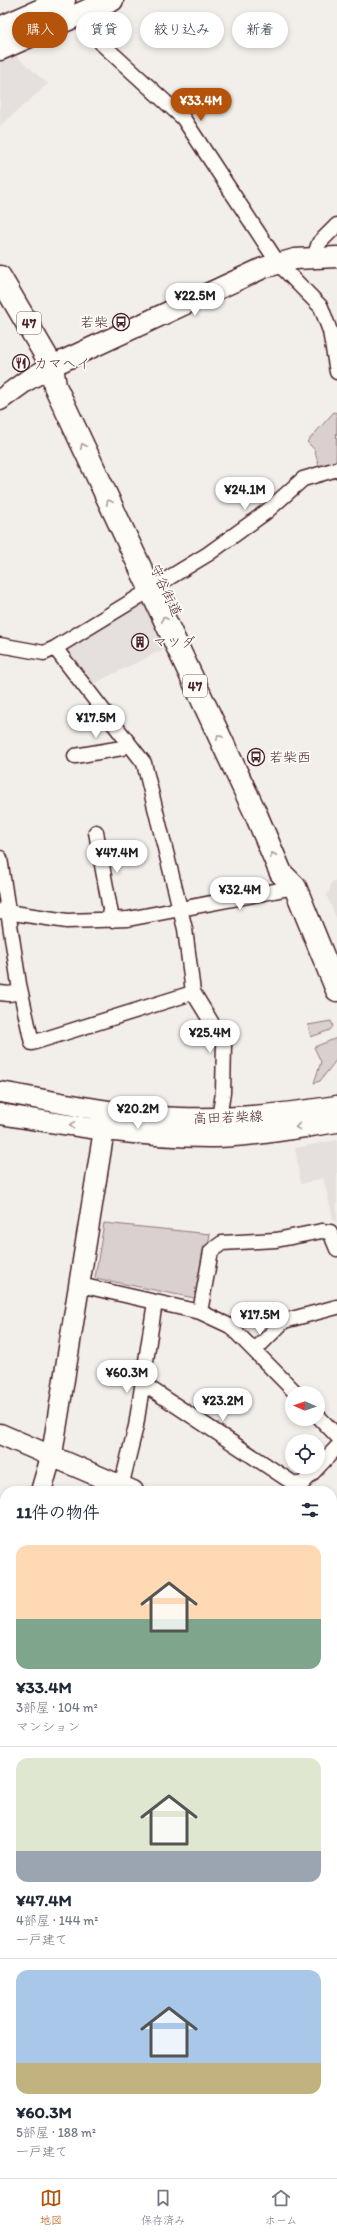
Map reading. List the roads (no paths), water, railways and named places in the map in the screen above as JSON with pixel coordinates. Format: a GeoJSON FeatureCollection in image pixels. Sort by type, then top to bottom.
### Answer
{"type":"FeatureCollection","features":[{"type":"Feature","properties":{"kind":"main road"},"geometry":{"type":"LineString","coordinates":[[85,12],[112,0]]}},
{"type":"Feature","properties":{"kind":"main road"},"geometry":{"type":"LineString","coordinates":[[0,28],[59,1]]}},
{"type":"Feature","properties":{"kind":"main road"},"geometry":{"type":"LineString","coordinates":[[0,49],[76,16]]}},
{"type":"Feature","properties":{"kind":"main road","name":"守谷街道"},"geometry":{"type":"LineString","coordinates":[[0,277],[52,366],[55,386],[156,586],[281,873],[295,887],[337,990]]}},
{"type":"Feature","properties":{"kind":"street"},"geometry":{"type":"LineString","coordinates":[[106,48],[183,118],[278,263],[321,307],[330,331],[337,372]]}},
{"type":"Feature","properties":{"kind":"street"},"geometry":{"type":"LineString","coordinates":[[314,258],[319,243],[337,225]]}},
{"type":"Feature","properties":{"kind":"street"},"geometry":{"type":"LineString","coordinates":[[0,400],[26,381],[52,366],[278,263],[314,258],[337,257]]}},
{"type":"Feature","properties":{"kind":"street"},"geometry":{"type":"LineString","coordinates":[[0,645],[44,653],[56,648],[208,554],[266,512],[303,479],[337,470]]}},
{"type":"Feature","properties":{"kind":"street"},"geometry":{"type":"LineString","coordinates":[[56,648],[144,763],[181,909],[193,992],[224,1043],[222,1093],[219,1118]]}},
{"type":"Feature","properties":{"kind":"street"},"geometry":{"type":"LineString","coordinates":[[75,756],[122,748],[128,742]]}},
{"type":"Feature","properties":{"kind":"street"},"geometry":{"type":"LineString","coordinates":[[96,832],[112,920]]}},
{"type":"Feature","properties":{"kind":"street"},"geometry":{"type":"LineString","coordinates":[[0,858],[4,911],[32,1043],[189,994]]}},
{"type":"Feature","properties":{"kind":"street"},"geometry":{"type":"LineString","coordinates":[[4,911],[67,921],[112,920],[181,909],[295,887]]}},
{"type":"Feature","properties":{"kind":"street"},"geometry":{"type":"LineString","coordinates":[[0,993],[9,994],[20,992]]}},
{"type":"Feature","properties":{"kind":"street","name":"高田若柴線"},"geometry":{"type":"LineString","coordinates":[[0,1092],[123,1112],[179,1118],[254,1117],[337,1106]]}},
{"type":"Feature","properties":{"kind":"street","name":"高田若柴線"},"geometry":{"type":"LineString","coordinates":[[0,1114],[104,1130],[178,1137],[218,1137],[260,1133],[337,1122]]}},
{"type":"Feature","properties":{"kind":"street"},"geometry":{"type":"LineString","coordinates":[[42,1486],[52,1454],[104,1130]]}},
{"type":"Feature","properties":{"kind":"street"},"geometry":{"type":"LineString","coordinates":[[200,1312],[211,1251],[222,1243],[276,1240],[322,1231],[330,1232],[337,1249]]}},
{"type":"Feature","properties":{"kind":"street"},"geometry":{"type":"LineString","coordinates":[[80,1285],[200,1312],[230,1326],[289,1386]]}},
{"type":"Feature","properties":{"kind":"street"},"geometry":{"type":"LineString","coordinates":[[126,1486],[155,1302]]}},
{"type":"Feature","properties":{"kind":"street"},"geometry":{"type":"LineString","coordinates":[[255,1350],[284,1321],[337,1307]]}},
{"type":"Feature","properties":{"kind":"street"},"geometry":{"type":"LineString","coordinates":[[142,1383],[293,1483],[299,1485],[304,1482],[337,1447]]}},
{"type":"Feature","properties":{"kind":"street"},"geometry":{"type":"LineString","coordinates":[[325,1423],[337,1436]]}},
{"type":"Feature","properties":{"kind":"street"},"geometry":{"type":"LineString","coordinates":[[0,1434],[52,1454],[119,1486]]}},
{"type":"Feature","properties":{"kind":"place","name":"若柴"},"geometry":{"type":"Point","coordinates":[121,322]}},
{"type":"Feature","properties":{"kind":"place","name":"カマヘイ"},"geometry":{"type":"Point","coordinates":[21,363]}},
{"type":"Feature","properties":{"kind":"place","name":"マツダ"},"geometry":{"type":"Point","coordinates":[140,642]}},
{"type":"Feature","properties":{"kind":"place","name":"若柴西"},"geometry":{"type":"Point","coordinates":[256,757]}}]}
